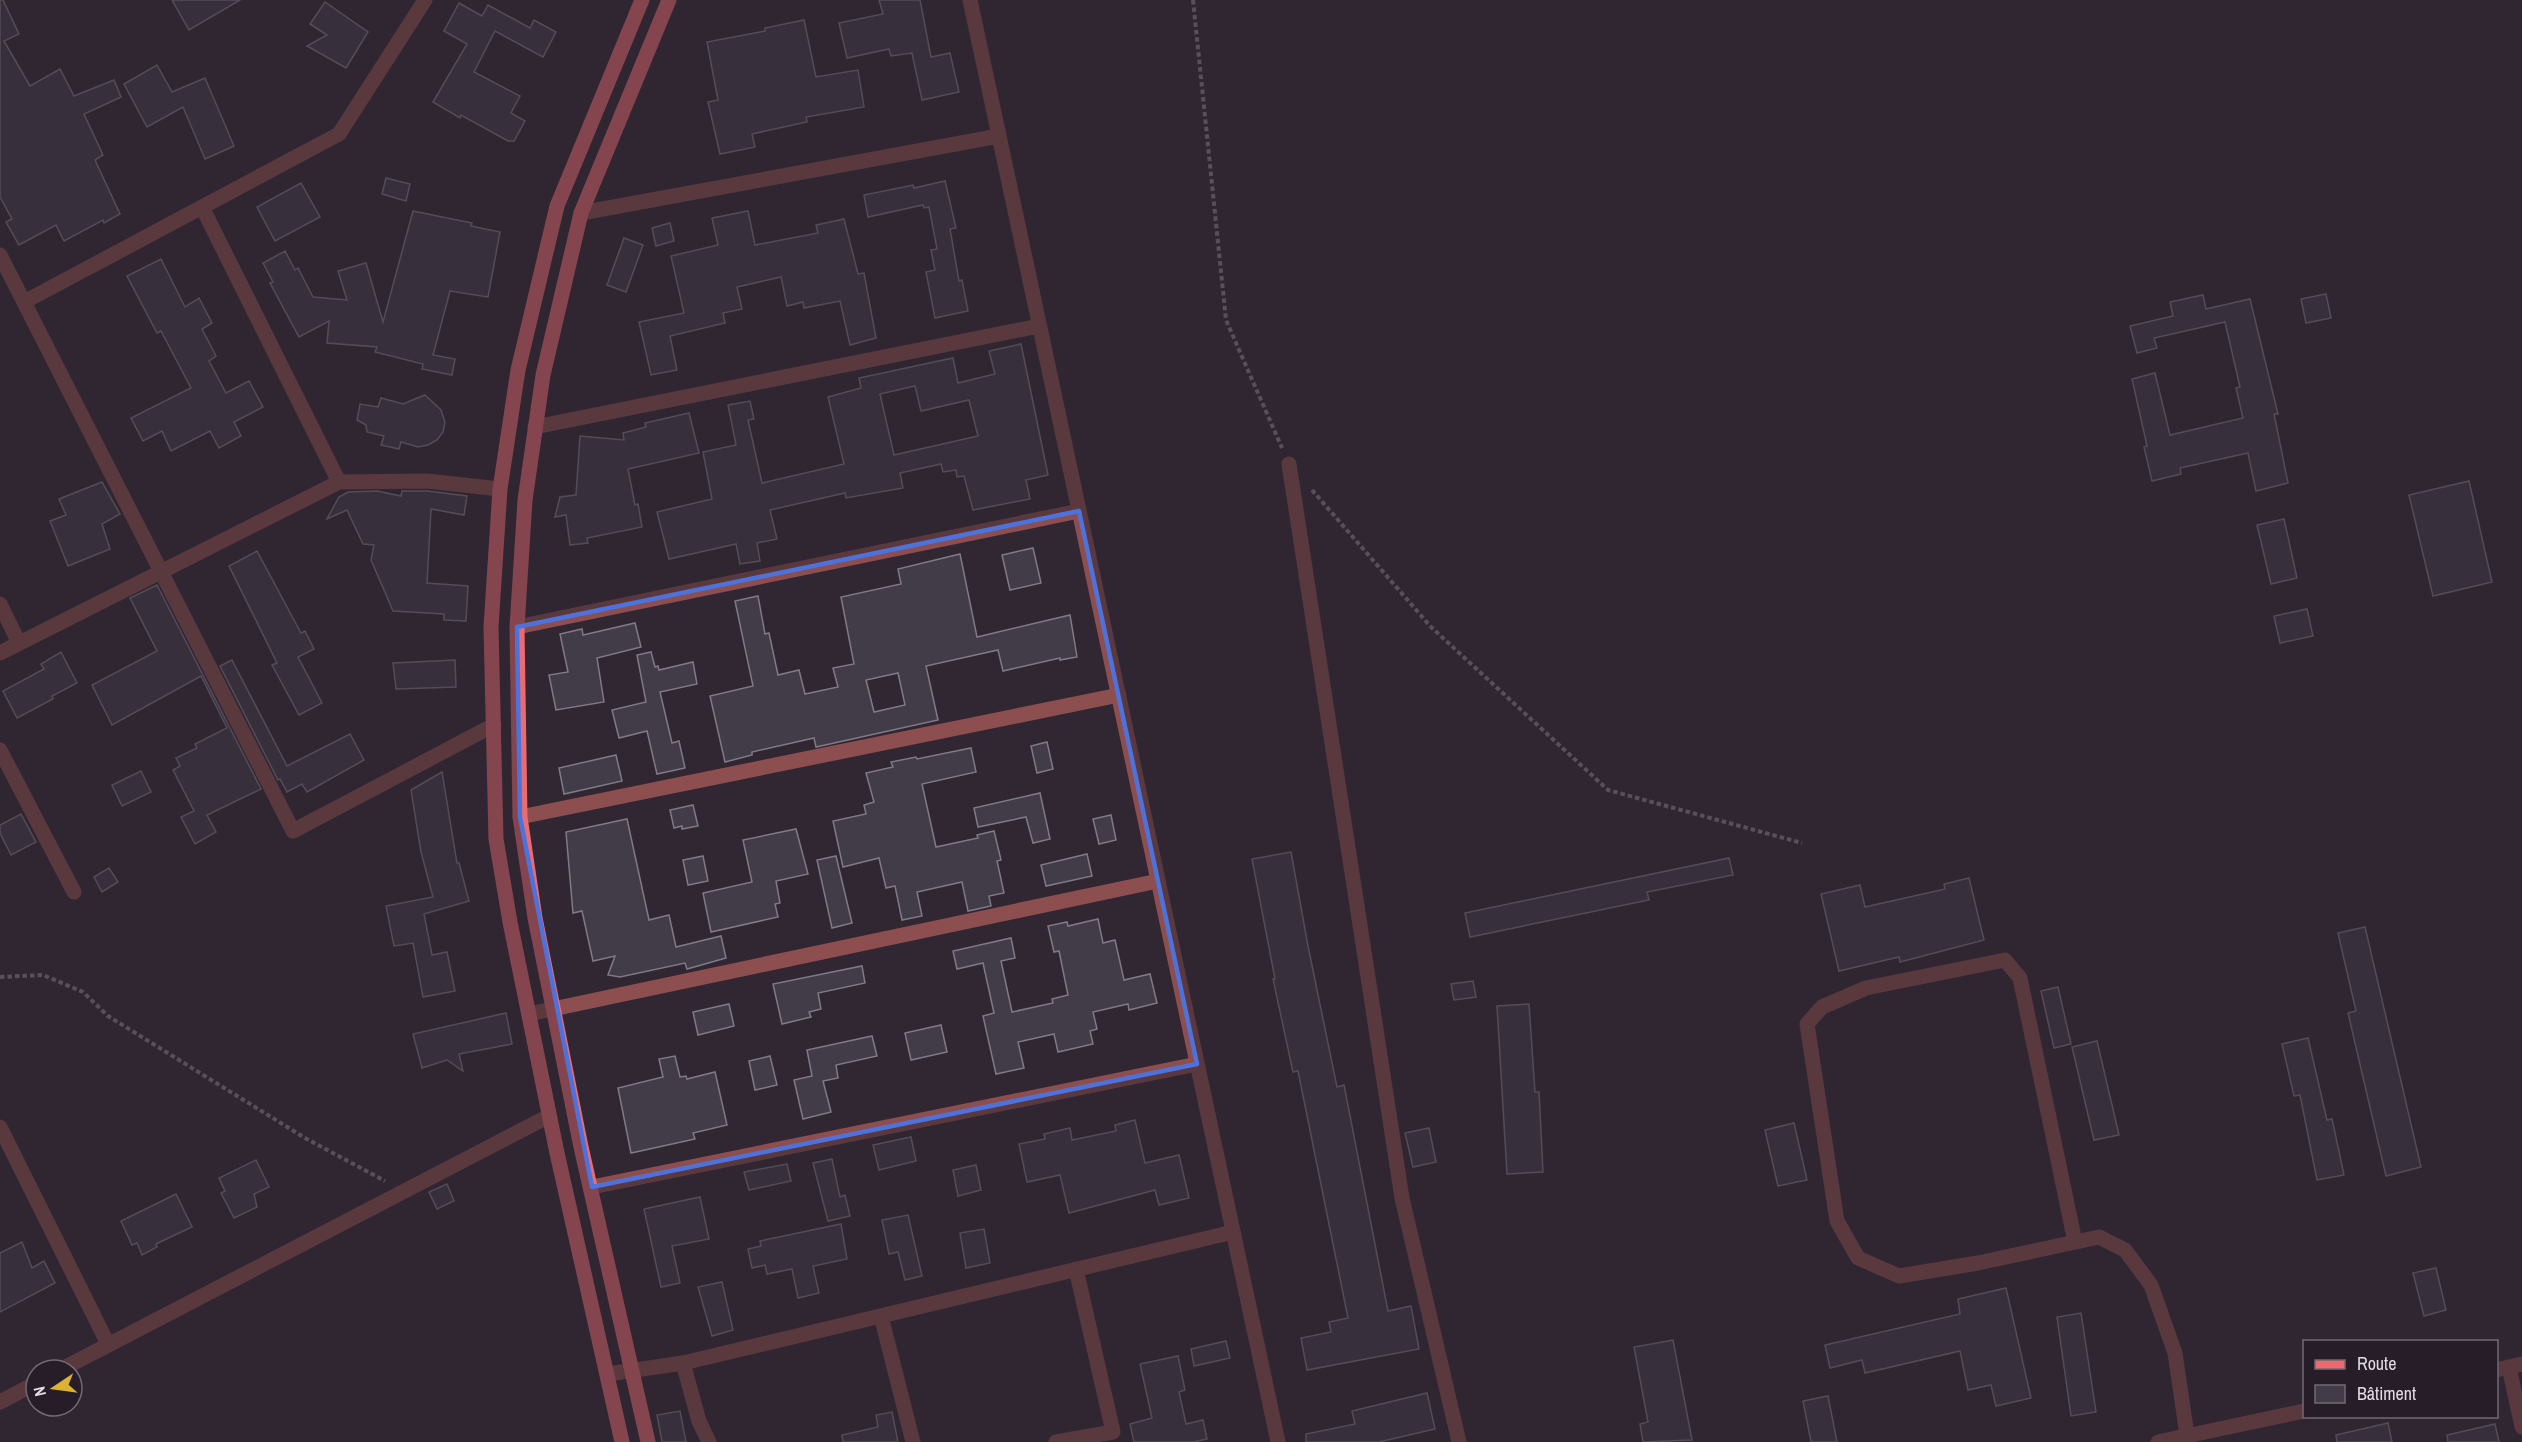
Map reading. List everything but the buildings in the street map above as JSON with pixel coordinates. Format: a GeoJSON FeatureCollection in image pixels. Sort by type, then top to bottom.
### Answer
{"type":"FeatureCollection","features":[{"type":"Feature","properties":{"kind":"main road"},"geometry":{"type":"LineString","coordinates":[[622,1442],[549,1116],[510,922],[496,839],[491,627],[500,489],[518,370],[557,206],[642,0]]}},
{"type":"Feature","properties":{"kind":"main road"},"geometry":{"type":"LineString","coordinates":[[648,1442],[592,1187],[581,1147],[535,918],[520,817],[516,627],[525,500],[543,375],[581,213],[669,0]]}},
{"type":"Feature","properties":{"kind":"street"},"geometry":{"type":"LineString","coordinates":[[24,302],[339,134],[425,0]]}},
{"type":"Feature","properties":{"kind":"street"},"geometry":{"type":"LineString","coordinates":[[970,0],[1278,1442]]}},
{"type":"Feature","properties":{"kind":"street"},"geometry":{"type":"LineString","coordinates":[[581,213],[999,136]]}},
{"type":"Feature","properties":{"kind":"street"},"geometry":{"type":"LineString","coordinates":[[202,207],[339,482]]}},
{"type":"Feature","properties":{"kind":"street"},"geometry":{"type":"LineString","coordinates":[[0,255],[293,831],[494,725]]}},
{"type":"Feature","properties":{"kind":"street"},"geometry":{"type":"LineString","coordinates":[[535,427],[1040,326]]}},
{"type":"Feature","properties":{"kind":"street"},"geometry":{"type":"LineString","coordinates":[[1289,464],[1402,1198],[1459,1442]]}},
{"type":"Feature","properties":{"kind":"street"},"geometry":{"type":"LineString","coordinates":[[0,653],[339,482],[427,481],[500,489]]}},
{"type":"Feature","properties":{"kind":"street"},"geometry":{"type":"LineString","coordinates":[[516,627],[1079,511]]}},
{"type":"Feature","properties":{"kind":"street"},"geometry":{"type":"LineString","coordinates":[[0,604],[19,643]]}},
{"type":"Feature","properties":{"kind":"street"},"geometry":{"type":"LineString","coordinates":[[520,817],[1119,695]]}},
{"type":"Feature","properties":{"kind":"street"},"geometry":{"type":"LineString","coordinates":[[0,750],[74,892]]}},
{"type":"Feature","properties":{"kind":"street"},"geometry":{"type":"LineString","coordinates":[[529,1014],[1158,880]]}},
{"type":"Feature","properties":{"kind":"street"},"geometry":{"type":"LineString","coordinates":[[2075,1242],[2020,978],[2005,960],[1866,988],[1822,1007],[1807,1024],[1837,1221],[1858,1258],[1899,1276],[1978,1263],[2099,1237],[2125,1250],[2151,1285],[2175,1353],[2187,1439]]}},
{"type":"Feature","properties":{"kind":"street"},"geometry":{"type":"LineString","coordinates":[[592,1187],[1197,1064]]}},
{"type":"Feature","properties":{"kind":"street"},"geometry":{"type":"LineString","coordinates":[[82,1358],[549,1116]]}},
{"type":"Feature","properties":{"kind":"street"},"geometry":{"type":"LineString","coordinates":[[0,1127],[108,1344]]}},
{"type":"Feature","properties":{"kind":"street"},"geometry":{"type":"LineString","coordinates":[[608,1374],[684,1363],[1233,1232]]}},
{"type":"Feature","properties":{"kind":"street"},"geometry":{"type":"LineString","coordinates":[[1056,1442],[1113,1432],[1076,1269]]}},
{"type":"Feature","properties":{"kind":"street"},"geometry":{"type":"LineString","coordinates":[[880,1316],[913,1442]]}},
{"type":"Feature","properties":{"kind":"street"},"geometry":{"type":"LineString","coordinates":[[684,1363],[699,1422],[709,1442]]}},
{"type":"Feature","properties":{"kind":"street"},"geometry":{"type":"LineString","coordinates":[[2509,1367],[2522,1427]]}},
{"type":"Feature","properties":{"kind":"street"},"geometry":{"type":"LineString","coordinates":[[0,1402],[24,1389]]}},
{"type":"Feature","properties":{"kind":"street"},"geometry":{"type":"LineString","coordinates":[[2158,1442],[2187,1439],[2303,1411]]}},
{"type":"Feature","properties":{"kind":"path"},"geometry":{"type":"LineString","coordinates":[[1193,0],[1226,321],[1289,464]]}},
{"type":"Feature","properties":{"kind":"path"},"geometry":{"type":"LineString","coordinates":[[1311,490],[1431,627],[1608,790],[1802,843]]}},
{"type":"Feature","properties":{"kind":"path"},"geometry":{"type":"LineString","coordinates":[[0,977],[43,975],[83,992],[108,1016],[305,1137],[404,1191]]}},
{"type":"Feature","properties":{"kind":"highlighted area"},"geometry":{"type":"Polygon","coordinates":[[[1079,511],[1197,1064],[592,1187],[520,817],[517,627],[1079,511]]]}}]}
